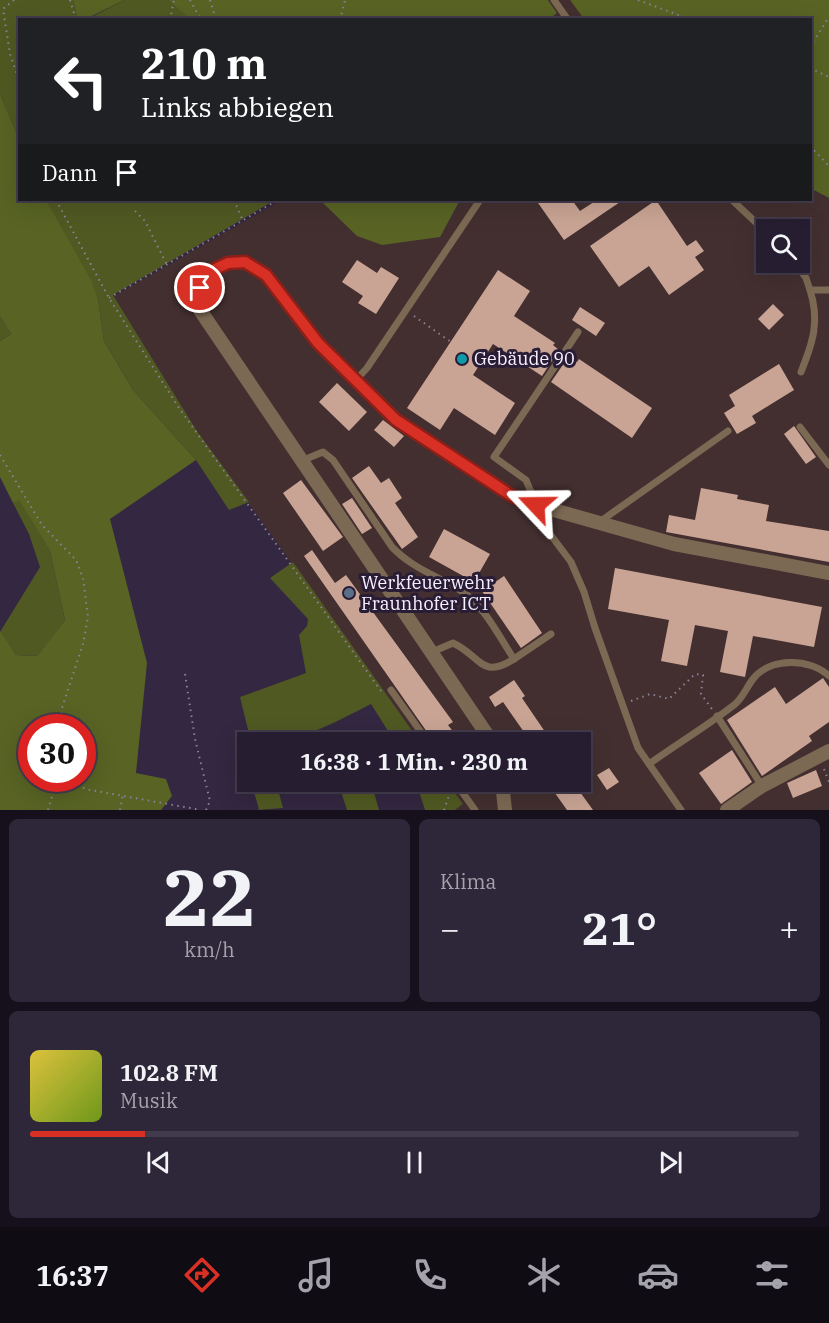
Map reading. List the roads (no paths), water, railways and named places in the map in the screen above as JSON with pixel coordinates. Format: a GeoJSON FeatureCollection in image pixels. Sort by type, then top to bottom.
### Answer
{"type":"FeatureCollection","features":[{"type":"Feature","properties":{"kind":"street"},"geometry":{"type":"LineString","coordinates":[[485,732],[200,310],[200,288],[213,270],[228,263],[245,262],[266,275],[318,343],[396,420],[512,496],[536,505],[674,544],[829,573]]}},
{"type":"Feature","properties":{"kind":"street"},"geometry":{"type":"LineString","coordinates":[[727,810],[762,786],[829,751]]}},
{"type":"Feature","properties":{"kind":"street"},"geometry":{"type":"LineString","coordinates":[[503,792],[505,810]]}},
{"type":"Feature","properties":{"kind":"lane"},"geometry":{"type":"LineString","coordinates":[[554,0],[567,18]]}},
{"type":"Feature","properties":{"kind":"lane"},"geometry":{"type":"LineString","coordinates":[[355,381],[367,368],[479,201]]}},
{"type":"Feature","properties":{"kind":"lane"},"geometry":{"type":"LineString","coordinates":[[733,201],[756,223]]}},
{"type":"Feature","properties":{"kind":"lane"},"geometry":{"type":"LineString","coordinates":[[801,372],[816,327],[816,308],[803,273]]}},
{"type":"Feature","properties":{"kind":"lane"},"geometry":{"type":"LineString","coordinates":[[810,290],[829,290]]}},
{"type":"Feature","properties":{"kind":"lane"},"geometry":{"type":"LineString","coordinates":[[578,332],[494,457],[526,480],[548,530],[571,562],[584,592],[594,628],[638,747],[681,810]]}},
{"type":"Feature","properties":{"kind":"lane"},"geometry":{"type":"LineString","coordinates":[[800,427],[829,465]]}},
{"type":"Feature","properties":{"kind":"lane"},"geometry":{"type":"LineString","coordinates":[[598,523],[728,431]]}},
{"type":"Feature","properties":{"kind":"lane"},"geometry":{"type":"LineString","coordinates":[[301,461],[323,452],[333,460],[392,547],[404,560],[425,574],[464,593],[478,607],[514,660]]}},
{"type":"Feature","properties":{"kind":"lane"},"geometry":{"type":"LineString","coordinates":[[432,652],[453,643],[465,648],[489,668],[499,669],[550,634]]}},
{"type":"Feature","properties":{"kind":"lane"},"geometry":{"type":"LineString","coordinates":[[649,764],[735,704],[763,670],[776,664],[812,665],[829,676]]}},
{"type":"Feature","properties":{"kind":"lane"},"geometry":{"type":"LineString","coordinates":[[391,690],[421,732]]}},
{"type":"Feature","properties":{"kind":"lane"},"geometry":{"type":"LineString","coordinates":[[717,716],[762,786]]}},
{"type":"Feature","properties":{"kind":"lane"},"geometry":{"type":"LineString","coordinates":[[462,792],[475,810]]}},
{"type":"Feature","properties":{"kind":"place","name":"Gebäude 90"},"geometry":{"type":"Point","coordinates":[462,359]}},
{"type":"Feature","properties":{"kind":"place","name":"Werkfeuerwehr Fraunhofer ICT"},"geometry":{"type":"Point","coordinates":[349,593]}}]}
